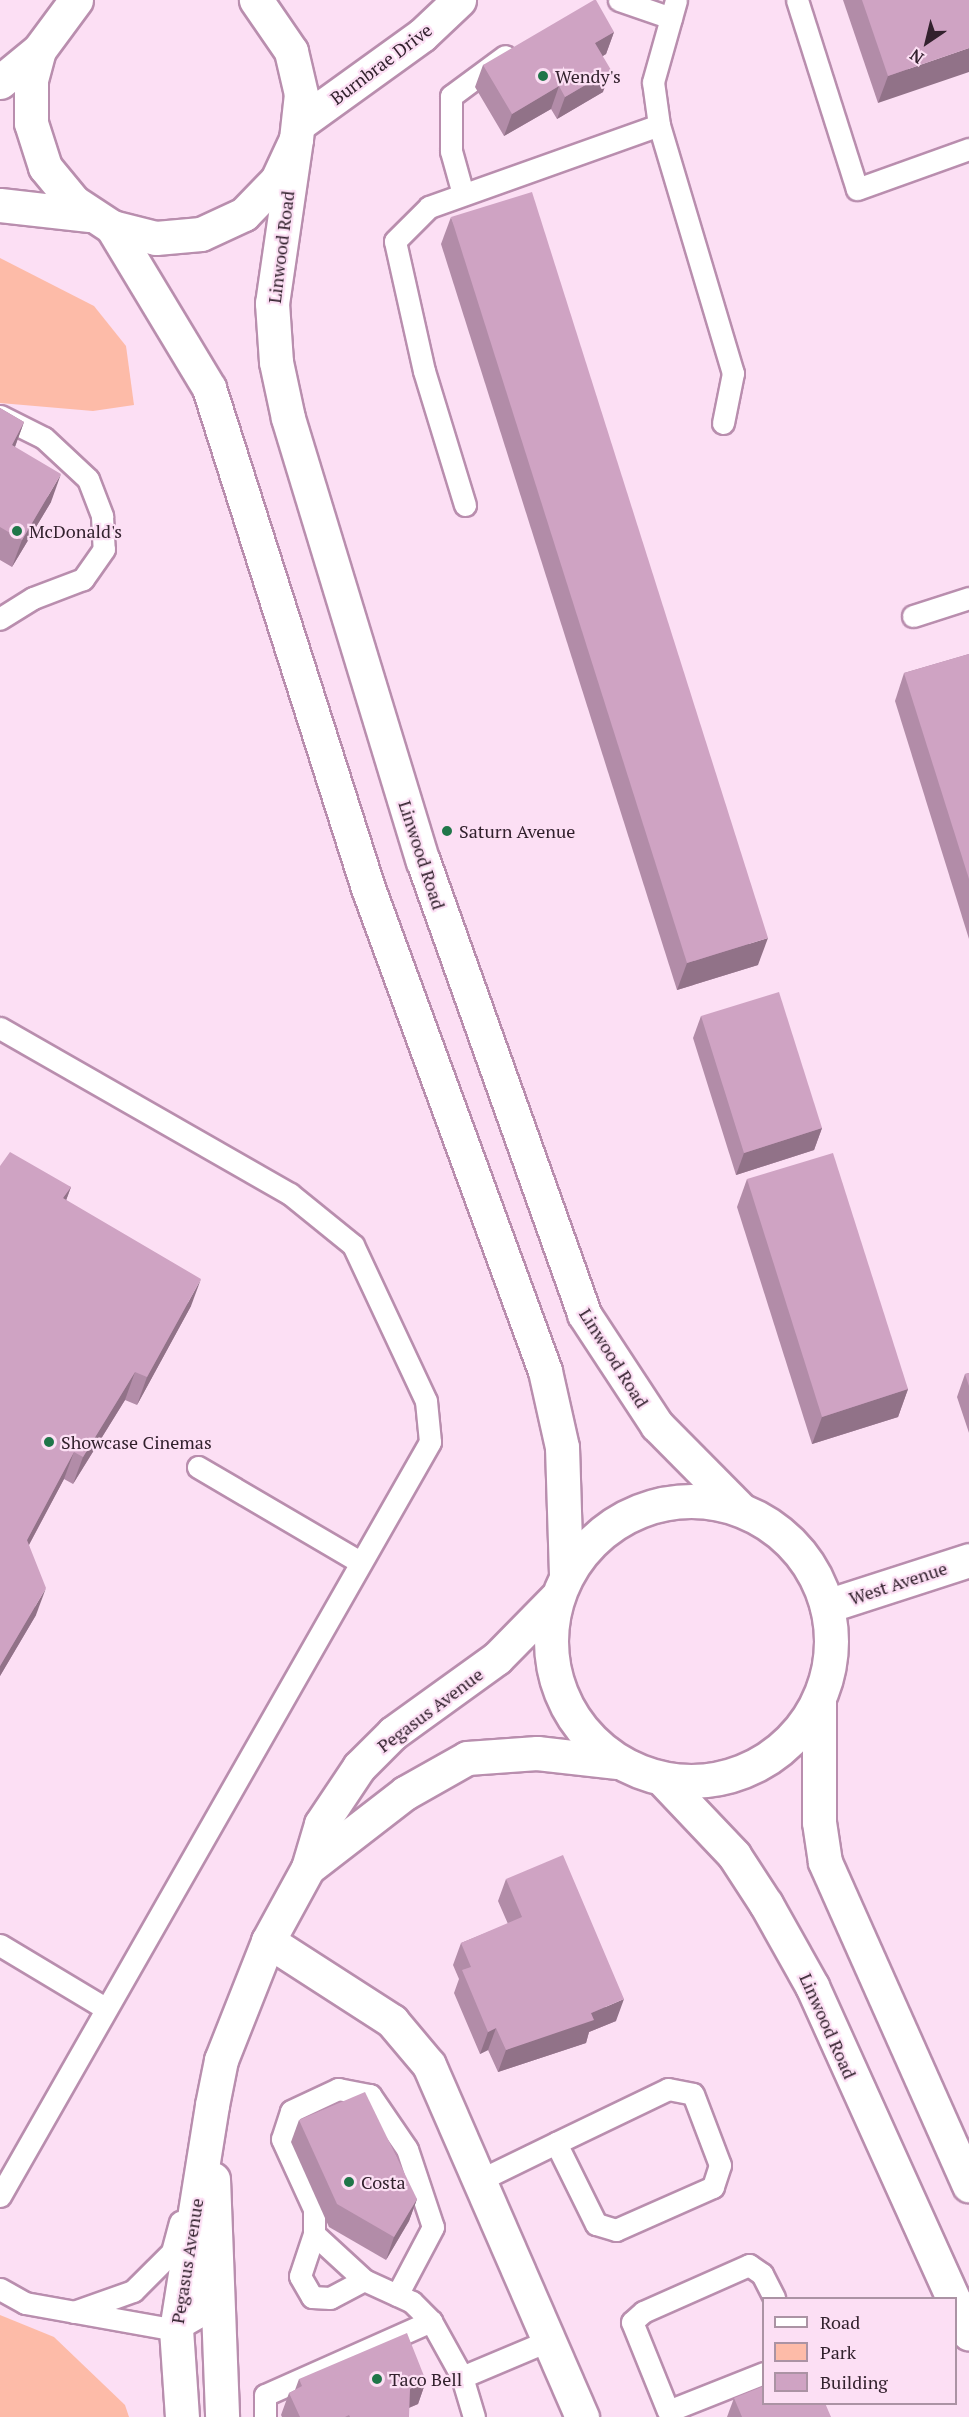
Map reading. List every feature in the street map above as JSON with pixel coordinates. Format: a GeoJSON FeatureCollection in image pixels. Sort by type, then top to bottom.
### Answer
{"type":"FeatureCollection","features":[{"type":"Feature","properties":{"kind":"main road"},"geometry":{"type":"LineString","coordinates":[[46,0],[42,44],[31,79],[31,123],[45,167],[100,221],[209,388],[368,888],[545,1371],[562,1447],[561,1586],[550,1642],[557,1688],[581,1730],[617,1762],[662,1779],[710,1781],[755,1767],[794,1739],[819,1700]]}},
{"type":"Feature","properties":{"kind":"main road"},"geometry":{"type":"LineString","coordinates":[[0,82],[42,44],[76,0]]}},
{"type":"Feature","properties":{"kind":"main road","name":"Linwood Road"},"geometry":{"type":"LineString","coordinates":[[256,0],[291,51],[302,94],[272,303],[276,362],[288,418],[423,861],[584,1314],[657,1425],[740,1509]]}},
{"type":"Feature","properties":{"kind":"main road","name":"Burnbrae Drive"},"geometry":{"type":"LineString","coordinates":[[298,131],[422,34],[459,0]]}},
{"type":"Feature","properties":{"kind":"main road"},"geometry":{"type":"LineString","coordinates":[[0,205],[100,221],[167,237],[201,234],[244,214],[277,180],[298,131]]}},
{"type":"Feature","properties":{"kind":"main road","name":"Pegasus Avenue"},"geometry":{"type":"LineString","coordinates":[[182,2417],[176,2330],[221,2060],[268,1941],[308,1868],[321,1824],[359,1767],[393,1733],[498,1658],[561,1586],[610,1525],[651,1506],[696,1500],[740,1509]]}},
{"type":"Feature","properties":{"kind":"main road"},"geometry":{"type":"LineString","coordinates":[[740,1509],[779,1532],[794,1548],[809,1565],[827,1606],[831,1653],[819,1700],[819,1822],[825,1862],[969,2185]]}},
{"type":"Feature","properties":{"kind":"main road","name":"West Avenue"},"geometry":{"type":"LineString","coordinates":[[827,1606],[969,1560]]}},
{"type":"Feature","properties":{"kind":"main road","name":"Pegasus Avenue"},"geometry":{"type":"LineString","coordinates":[[308,1868],[433,1773],[467,1758],[537,1753],[617,1762]]}},
{"type":"Feature","properties":{"kind":"main road","name":"Linwood Road"},"geometry":{"type":"LineString","coordinates":[[662,1779],[734,1855],[766,1904],[812,1986],[953,2297]]}},
{"type":"Feature","properties":{"kind":"main road"},"geometry":{"type":"LineString","coordinates":[[268,1941],[361,1998],[412,2041],[442,2090],[478,2181],[582,2417]]}},
{"type":"Feature","properties":{"kind":"main road","name":"Pegasus Avenue"},"geometry":{"type":"LineString","coordinates":[[212,2105],[222,2417]]}},
{"type":"Feature","properties":{"kind":"main road"},"geometry":{"type":"LineString","coordinates":[[957,2305],[969,2332]]}},
{"type":"Feature","properties":{"kind":"lane"},"geometry":{"type":"LineString","coordinates":[[619,0],[673,9],[653,82],[658,125],[733,373],[723,423]]}},
{"type":"Feature","properties":{"kind":"lane"},"geometry":{"type":"LineString","coordinates":[[797,0],[857,189],[969,149]]}},
{"type":"Feature","properties":{"kind":"lane"},"geometry":{"type":"LineString","coordinates":[[463,194],[451,151],[451,96],[529,42]]}},
{"type":"Feature","properties":{"kind":"lane"},"geometry":{"type":"LineString","coordinates":[[465,505],[424,371],[395,241],[429,207],[658,125]]}},
{"type":"Feature","properties":{"kind":"lane"},"geometry":{"type":"LineString","coordinates":[[0,416],[44,438],[88,479],[102,516],[104,549],[83,579],[33,598],[0,619]]}},
{"type":"Feature","properties":{"kind":"lane"},"geometry":{"type":"LineString","coordinates":[[913,616],[969,598]]}},
{"type":"Feature","properties":{"kind":"lane"},"geometry":{"type":"LineString","coordinates":[[0,1028],[290,1194],[353,1245],[426,1401],[430,1442],[105,2008],[0,2196]]}},
{"type":"Feature","properties":{"kind":"lane"},"geometry":{"type":"LineString","coordinates":[[198,1467],[360,1562]]}},
{"type":"Feature","properties":{"kind":"lane"},"geometry":{"type":"LineString","coordinates":[[0,1945],[105,2008]]}},
{"type":"Feature","properties":{"kind":"lane"},"geometry":{"type":"LineString","coordinates":[[364,2280],[330,2298],[312,2297],[300,2276],[314,2234],[314,2210],[282,2139],[291,2111],[338,2089],[370,2095],[407,2149],[433,2227],[396,2295]]}},
{"type":"Feature","properties":{"kind":"lane"},"geometry":{"type":"LineString","coordinates":[[478,2181],[556,2143],[668,2089],[693,2094],[720,2165],[713,2187],[616,2230],[596,2224],[556,2143]]}},
{"type":"Feature","properties":{"kind":"lane"},"geometry":{"type":"LineString","coordinates":[[71,2313],[133,2291],[171,2252],[212,2105]]}},
{"type":"Feature","properties":{"kind":"lane"},"geometry":{"type":"LineString","coordinates":[[0,2289],[25,2303],[176,2330],[202,2315],[215,2199]]}},
{"type":"Feature","properties":{"kind":"lane"},"geometry":{"type":"LineString","coordinates":[[314,2234],[364,2280],[396,2295],[431,2321],[462,2377],[474,2417]]}},
{"type":"Feature","properties":{"kind":"lane"},"geometry":{"type":"LineString","coordinates":[[762,2374],[666,2415],[632,2322],[643,2312],[749,2265],[762,2274],[774,2297]]}},
{"type":"Feature","properties":{"kind":"lane"},"geometry":{"type":"LineString","coordinates":[[265,2417],[265,2395],[431,2321]]}},
{"type":"Feature","properties":{"kind":"lane"},"geometry":{"type":"LineString","coordinates":[[462,2377],[550,2340]]}},
{"type":"Feature","properties":{"kind":"green space"},"geometry":{"type":"Polygon","coordinates":[[[0,258],[94,306],[126,346],[134,405],[93,411],[0,403],[0,258]]]}},
{"type":"Feature","properties":{"kind":"green space"},"geometry":{"type":"Polygon","coordinates":[[[0,2315],[54,2337],[125,2405],[129,2417],[0,2417],[0,2315]]]}},
{"type":"Feature","properties":{"kind":"building","name":"Wendy's"},"geometry":{"type":"Polygon","coordinates":[[[594,0],[614,32],[595,43],[611,70],[565,97],[559,86],[512,114],[483,65],[594,0]]]}},
{"type":"Feature","properties":{"kind":"building"},"geometry":{"type":"Polygon","coordinates":[[[862,0],[969,0],[969,48],[888,76],[862,0]]]}},
{"type":"Feature","properties":{"kind":"building"},"geometry":{"type":"Polygon","coordinates":[[[532,192],[768,938],[687,963],[451,217],[532,192]]]}},
{"type":"Feature","properties":{"kind":"building"},"geometry":{"type":"Polygon","coordinates":[[[0,408],[24,422],[12,445],[61,474],[22,540],[0,527],[0,408]]]}},
{"type":"Feature","properties":{"kind":"building"},"geometry":{"type":"Polygon","coordinates":[[[969,654],[969,879],[904,673],[969,654]]]}},
{"type":"Feature","properties":{"kind":"building"},"geometry":{"type":"Polygon","coordinates":[[[779,992],[822,1128],[744,1153],[701,1016],[779,992]]]}},
{"type":"Feature","properties":{"kind":"building","name":"Showcase Cinemas"},"geometry":{"type":"Polygon","coordinates":[[[10,1152],[71,1187],[63,1198],[201,1279],[147,1377],[135,1372],[83,1457],[74,1452],[27,1540],[46,1588],[0,1666],[0,1166],[10,1152]]]}},
{"type":"Feature","properties":{"kind":"building"},"geometry":{"type":"Polygon","coordinates":[[[833,1153],[908,1389],[822,1417],[747,1179],[833,1153]]]}},
{"type":"Feature","properties":{"kind":"building"},"geometry":{"type":"Polygon","coordinates":[[[969,1373],[969,1386],[965,1374],[969,1373]]]}},
{"type":"Feature","properties":{"kind":"building"},"geometry":{"type":"Polygon","coordinates":[[[563,1855],[624,1999],[591,2013],[594,2020],[506,2050],[496,2028],[488,2032],[462,1970],[471,1967],[461,1943],[522,1917],[506,1879],[563,1855]]]}},
{"type":"Feature","properties":{"kind":"building","name":"Costa"},"geometry":{"type":"Polygon","coordinates":[[[365,2092],[417,2199],[394,2237],[337,2204],[299,2120],[365,2092]]]}},
{"type":"Feature","properties":{"kind":"building","name":"Taco Bell"},"geometry":{"type":"Polygon","coordinates":[[[407,2333],[426,2381],[410,2389],[409,2417],[350,2417],[349,2415],[345,2417],[300,2417],[289,2393],[302,2386],[299,2379],[407,2333]]]}},
{"type":"Feature","properties":{"kind":"building"},"geometry":{"type":"Polygon","coordinates":[[[762,2387],[762,2405],[826,2405],[831,2417],[742,2417],[734,2398],[762,2387]]]}},
{"type":"Feature","properties":{"kind":"place","name":"Wendy's"},"geometry":{"type":"Point","coordinates":[543,76]}},
{"type":"Feature","properties":{"kind":"place","name":"McDonald's"},"geometry":{"type":"Point","coordinates":[17,531]}},
{"type":"Feature","properties":{"kind":"place","name":"Saturn Avenue"},"geometry":{"type":"Point","coordinates":[447,831]}},
{"type":"Feature","properties":{"kind":"place","name":"Showcase Cinemas"},"geometry":{"type":"Point","coordinates":[49,1442]}},
{"type":"Feature","properties":{"kind":"place","name":"Costa"},"geometry":{"type":"Point","coordinates":[349,2182]}},
{"type":"Feature","properties":{"kind":"place","name":"Taco Bell"},"geometry":{"type":"Point","coordinates":[377,2379]}}]}
